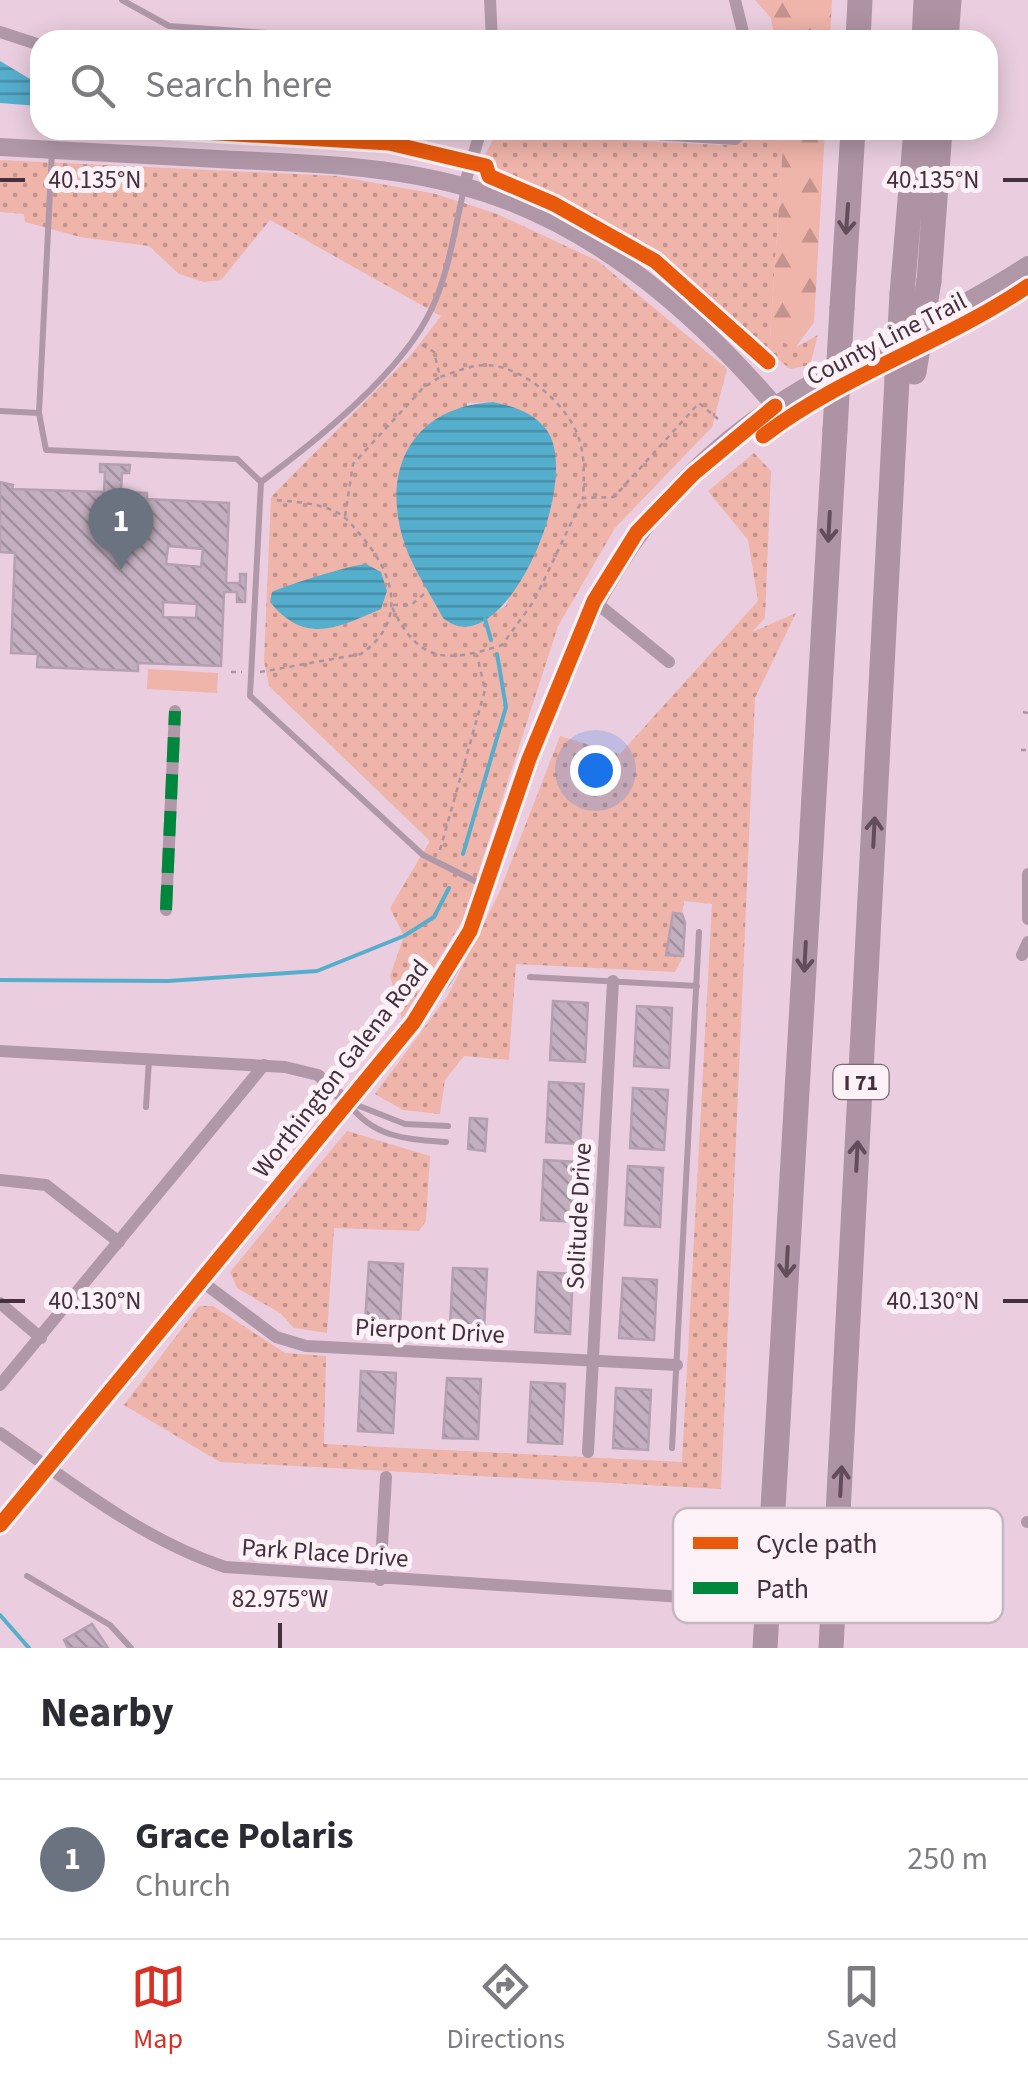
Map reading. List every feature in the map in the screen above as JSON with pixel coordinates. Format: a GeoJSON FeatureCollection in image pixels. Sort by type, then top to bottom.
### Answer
{"type":"FeatureCollection","features":[{"type":"Feature","properties":{"kind":"highway"},"geometry":{"type":"LineString","coordinates":[[858,30],[859,0]]}},
{"type":"Feature","properties":{"kind":"highway"},"geometry":{"type":"LineString","coordinates":[[924,30],[926,0]]}},
{"type":"Feature","properties":{"kind":"highway"},"geometry":{"type":"LineString","coordinates":[[947,30],[949,0]]}},
{"type":"Feature","properties":{"kind":"highway","name":"I 71"},"geometry":{"type":"LineString","coordinates":[[774,1508],[852,140]]}},
{"type":"Feature","properties":{"kind":"highway","name":"I 71"},"geometry":{"type":"LineString","coordinates":[[839,1508],[889,517],[906,376],[902,294],[915,140]]}},
{"type":"Feature","properties":{"kind":"highway"},"geometry":{"type":"LineString","coordinates":[[906,376],[929,281],[939,140]]}},
{"type":"Feature","properties":{"kind":"highway","name":"I 71"},"geometry":{"type":"LineString","coordinates":[[766,1648],[767,1623]]}},
{"type":"Feature","properties":{"kind":"highway","name":"I 71"},"geometry":{"type":"LineString","coordinates":[[832,1648],[833,1623]]}},
{"type":"Feature","properties":{"kind":"street"},"geometry":{"type":"LineString","coordinates":[[490,0],[492,30]]}},
{"type":"Feature","properties":{"kind":"street"},"geometry":{"type":"LineString","coordinates":[[735,0],[742,30]]}},
{"type":"Feature","properties":{"kind":"street"},"geometry":{"type":"LineString","coordinates":[[0,32],[30,42]]}},
{"type":"Feature","properties":{"kind":"street"},"geometry":{"type":"LineString","coordinates":[[464,186],[479,140]]}},
{"type":"Feature","properties":{"kind":"street"},"geometry":{"type":"LineString","coordinates":[[0,148],[321,164],[464,186],[559,226],[626,265],[724,348],[775,406]]}},
{"type":"Feature","properties":{"kind":"street","name":"Worthington Galena Road"},"geometry":{"type":"LineString","coordinates":[[0,1525],[348,1102],[443,979],[470,930],[530,759],[594,600],[637,532],[693,474],[775,406],[985,294],[1028,265]]}},
{"type":"Feature","properties":{"kind":"street"},"geometry":{"type":"LineString","coordinates":[[594,600],[670,662]]}},
{"type":"Feature","properties":{"kind":"street"},"geometry":{"type":"LineString","coordinates":[[166,910],[175,711]]}},
{"type":"Feature","properties":{"kind":"street"},"geometry":{"type":"LineString","coordinates":[[1028,874],[1028,919]]}},
{"type":"Feature","properties":{"kind":"street","name":"Solitude Drive"},"geometry":{"type":"LineString","coordinates":[[588,1452],[613,982]]}},
{"type":"Feature","properties":{"kind":"street"},"geometry":{"type":"LineString","coordinates":[[0,1051],[264,1065],[318,1076],[348,1102]]}},
{"type":"Feature","properties":{"kind":"street"},"geometry":{"type":"LineString","coordinates":[[0,1385],[5,1369],[41,1338],[264,1065]]}},
{"type":"Feature","properties":{"kind":"street"},"geometry":{"type":"LineString","coordinates":[[0,1180],[46,1184],[119,1242]]}},
{"type":"Feature","properties":{"kind":"street","name":"Pierpont Drive"},"geometry":{"type":"LineString","coordinates":[[201,1281],[276,1337],[306,1346],[677,1365]]}},
{"type":"Feature","properties":{"kind":"street"},"geometry":{"type":"LineString","coordinates":[[0,1303],[41,1338]]}},
{"type":"Feature","properties":{"kind":"street","name":"Park Place Drive"},"geometry":{"type":"LineString","coordinates":[[0,1434],[201,1559],[250,1572],[673,1596]]}},
{"type":"Feature","properties":{"kind":"street"},"geometry":{"type":"LineString","coordinates":[[380,1580],[386,1477]]}},
{"type":"Feature","properties":{"kind":"lane"},"geometry":{"type":"LineString","coordinates":[[122,0],[169,26],[214,30]]}},
{"type":"Feature","properties":{"kind":"lane"},"geometry":{"type":"LineString","coordinates":[[52,150],[39,413],[46,450],[237,459],[261,482]]}},
{"type":"Feature","properties":{"kind":"lane"},"geometry":{"type":"LineString","coordinates":[[464,186],[432,308],[413,339],[392,366],[261,482],[250,696],[423,854],[486,886]]}},
{"type":"Feature","properties":{"kind":"lane"},"geometry":{"type":"LineString","coordinates":[[0,411],[39,413]]}},
{"type":"Feature","properties":{"kind":"lane"},"geometry":{"type":"LineString","coordinates":[[672,1448],[699,932]]}},
{"type":"Feature","properties":{"kind":"lane"},"geometry":{"type":"LineString","coordinates":[[530,977],[696,986]]}},
{"type":"Feature","properties":{"kind":"lane"},"geometry":{"type":"LineString","coordinates":[[146,1107],[149,1058]]}},
{"type":"Feature","properties":{"kind":"lane"},"geometry":{"type":"LineString","coordinates":[[348,1102],[405,1124],[448,1126]]}},
{"type":"Feature","properties":{"kind":"lane"},"geometry":{"type":"LineString","coordinates":[[348,1102],[361,1120],[385,1134],[446,1142]]}},
{"type":"Feature","properties":{"kind":"lane"},"geometry":{"type":"LineString","coordinates":[[28,1576],[110,1625],[130,1648]]}},
{"type":"Feature","properties":{"kind":"path"},"geometry":{"type":"LineString","coordinates":[[413,339],[434,352],[440,378]]}},
{"type":"Feature","properties":{"kind":"path"},"geometry":{"type":"LineString","coordinates":[[260,500],[332,509],[345,517],[386,569],[398,620],[434,656],[476,654],[502,645],[534,601],[583,498],[580,440],[569,418],[551,397],[501,367],[486,365],[440,378],[423,388],[352,464],[345,517]]}},
{"type":"Feature","properties":{"kind":"path"},"geometry":{"type":"LineString","coordinates":[[583,498],[614,497],[699,403],[718,419]]}},
{"type":"Feature","properties":{"kind":"path"},"geometry":{"type":"LineString","coordinates":[[392,606],[411,604],[424,594]]}},
{"type":"Feature","properties":{"kind":"path"},"geometry":{"type":"LineString","coordinates":[[232,672],[252,673],[361,654],[375,644],[392,606]]}},
{"type":"Feature","properties":{"kind":"path"},"geometry":{"type":"LineString","coordinates":[[437,862],[484,690],[476,654]]}},
{"type":"Feature","properties":{"kind":"green space"},"geometry":{"type":"Polygon","coordinates":[[[755,0],[832,0],[830,30],[773,30],[771,18],[755,0]]]}},
{"type":"Feature","properties":{"kind":"green space"},"geometry":{"type":"Polygon","coordinates":[[[493,140],[738,144],[742,140],[783,140],[770,337],[796,347],[818,335],[810,365],[790,369],[632,237],[486,166],[486,153],[493,140]]]}},
{"type":"Feature","properties":{"kind":"green space"},"geometry":{"type":"Polygon","coordinates":[[[783,140],[824,140],[814,322],[796,347],[770,338],[783,140]]]}},
{"type":"Feature","properties":{"kind":"green space"},"geometry":{"type":"Polygon","coordinates":[[[0,160],[337,176],[436,194],[497,214],[598,261],[727,369],[712,427],[615,528],[558,626],[463,920],[402,1019],[390,976],[404,936],[390,908],[430,841],[269,686],[264,661],[271,497],[411,355],[441,316],[270,220],[221,280],[204,282],[179,274],[149,246],[80,237],[25,222],[24,214],[0,212],[0,160]],[[493,402],[467,403],[466,626],[506,606],[550,477],[552,444],[546,431],[518,410],[493,402]]]}},
{"type":"Feature","properties":{"kind":"green space"},"geometry":{"type":"Polygon","coordinates":[[[754,453],[771,471],[765,618],[752,632],[796,613],[755,698],[721,1489],[220,1462],[124,1405],[199,1306],[213,1306],[285,1353],[326,1356],[324,1444],[682,1462],[712,904],[684,901],[682,914],[672,913],[666,954],[683,956],[675,972],[516,964],[509,1060],[464,1056],[445,1080],[440,1114],[403,1110],[375,1094],[447,997],[499,893],[560,736],[620,754],[758,601],[748,540],[708,491],[754,453]]]}},
{"type":"Feature","properties":{"kind":"green space"},"geometry":{"type":"Polygon","coordinates":[[[148,669],[218,673],[217,693],[147,689],[148,669]]]}},
{"type":"Feature","properties":{"kind":"green space"},"geometry":{"type":"Polygon","coordinates":[[[347,1131],[430,1156],[426,1221],[419,1231],[334,1228],[327,1333],[294,1328],[280,1313],[237,1288],[230,1272],[347,1131]]]}},
{"type":"Feature","properties":{"kind":"water"},"geometry":{"type":"Polygon","coordinates":[[[0,61],[30,79],[30,105],[0,103],[0,61]]]}},
{"type":"Feature","properties":{"kind":"water"},"geometry":{"type":"Polygon","coordinates":[[[493,402],[522,411],[546,429],[555,454],[555,487],[546,525],[512,594],[489,617],[466,627],[443,618],[418,575],[406,548],[397,494],[408,449],[422,431],[441,416],[493,402]]]}},
{"type":"Feature","properties":{"kind":"water"},"geometry":{"type":"Polygon","coordinates":[[[366,564],[381,572],[387,591],[381,609],[351,622],[310,628],[283,616],[270,602],[272,592],[366,564]]]}},
{"type":"Feature","properties":{"kind":"building"},"geometry":{"type":"Polygon","coordinates":[[[100,464],[130,465],[129,473],[122,473],[121,492],[147,493],[147,499],[229,503],[226,583],[240,583],[240,574],[246,574],[245,602],[237,602],[237,592],[224,592],[221,666],[138,663],[138,671],[37,667],[38,654],[11,653],[15,553],[0,552],[0,482],[13,485],[12,489],[104,492],[105,472],[100,472],[100,464]],[[168,546],[166,564],[201,567],[203,549],[168,546]],[[163,602],[163,617],[196,618],[197,604],[163,602]]]}},
{"type":"Feature","properties":{"kind":"building"},"geometry":{"type":"Polygon","coordinates":[[[673,913],[682,914],[685,923],[683,956],[666,955],[673,913]]]}},
{"type":"Feature","properties":{"kind":"building"},"geometry":{"type":"Polygon","coordinates":[[[553,1001],[588,1003],[585,1062],[550,1060],[553,1001]]]}},
{"type":"Feature","properties":{"kind":"building"},"geometry":{"type":"Polygon","coordinates":[[[637,1006],[672,1008],[669,1068],[634,1066],[637,1006]]]}},
{"type":"Feature","properties":{"kind":"building"},"geometry":{"type":"Polygon","coordinates":[[[549,1082],[584,1084],[580,1144],[546,1142],[549,1082]]]}},
{"type":"Feature","properties":{"kind":"building"},"geometry":{"type":"Polygon","coordinates":[[[633,1088],[668,1090],[664,1150],[630,1148],[633,1088]]]}},
{"type":"Feature","properties":{"kind":"building"},"geometry":{"type":"Polygon","coordinates":[[[470,1118],[487,1119],[485,1151],[468,1149],[470,1118]]]}},
{"type":"Feature","properties":{"kind":"building"},"geometry":{"type":"Polygon","coordinates":[[[544,1160],[579,1162],[576,1222],[541,1220],[544,1160]]]}},
{"type":"Feature","properties":{"kind":"building"},"geometry":{"type":"Polygon","coordinates":[[[628,1166],[663,1168],[660,1227],[625,1225],[628,1166]]]}},
{"type":"Feature","properties":{"kind":"building"},"geometry":{"type":"Polygon","coordinates":[[[369,1262],[403,1264],[400,1324],[365,1322],[369,1262]]]}},
{"type":"Feature","properties":{"kind":"building"},"geometry":{"type":"Polygon","coordinates":[[[453,1268],[487,1269],[484,1329],[450,1327],[453,1268]]]}},
{"type":"Feature","properties":{"kind":"building"},"geometry":{"type":"Polygon","coordinates":[[[538,1272],[573,1274],[570,1334],[535,1332],[538,1272]]]}},
{"type":"Feature","properties":{"kind":"building"},"geometry":{"type":"Polygon","coordinates":[[[623,1278],[657,1280],[654,1340],[619,1338],[623,1278]]]}},
{"type":"Feature","properties":{"kind":"building"},"geometry":{"type":"Polygon","coordinates":[[[361,1371],[396,1373],[393,1433],[358,1431],[361,1371]]]}},
{"type":"Feature","properties":{"kind":"building"},"geometry":{"type":"Polygon","coordinates":[[[447,1378],[481,1379],[478,1439],[443,1438],[447,1378]]]}},
{"type":"Feature","properties":{"kind":"building"},"geometry":{"type":"Polygon","coordinates":[[[531,1382],[565,1384],[562,1444],[528,1442],[531,1382]]]}},
{"type":"Feature","properties":{"kind":"building"},"geometry":{"type":"Polygon","coordinates":[[[616,1388],[651,1390],[648,1450],[613,1448],[616,1388]]]}},
{"type":"Feature","properties":{"kind":"building"},"geometry":{"type":"Polygon","coordinates":[[[92,1624],[108,1648],[68,1648],[64,1640],[92,1624]]]}},
{"type":"Feature","properties":{"kind":"waterway"},"geometry":{"type":"LineString","coordinates":[[485,619],[491,640]]}},
{"type":"Feature","properties":{"kind":"waterway"},"geometry":{"type":"LineString","coordinates":[[463,854],[506,707],[497,654]]}},
{"type":"Feature","properties":{"kind":"waterway"},"geometry":{"type":"LineString","coordinates":[[0,980],[168,981],[317,971],[404,936],[434,917],[449,888]]}},
{"type":"Feature","properties":{"kind":"waterway"},"geometry":{"type":"LineString","coordinates":[[0,1615],[29,1648]]}},
{"type":"Feature","properties":{"kind":"marked path"},"geometry":{"type":"LineString","coordinates":[[166,910],[175,711]]}},
{"type":"Feature","properties":{"kind":"cycle path"},"geometry":{"type":"LineString","coordinates":[[338,140],[389,143],[486,166],[489,176],[554,204],[655,261],[768,362]]}},
{"type":"Feature","properties":{"kind":"cycle path","name":"County Line Trail"},"geometry":{"type":"LineString","coordinates":[[763,436],[827,394],[963,325],[1028,286]]}},
{"type":"Feature","properties":{"kind":"cycle path"},"geometry":{"type":"LineString","coordinates":[[0,1525],[413,1023],[470,931],[529,759],[594,601],[637,532],[693,474],[775,406]]}},
{"type":"Feature","properties":{"kind":"place","name":"Grace Polaris"},"geometry":{"type":"Point","coordinates":[121,570]}}]}
